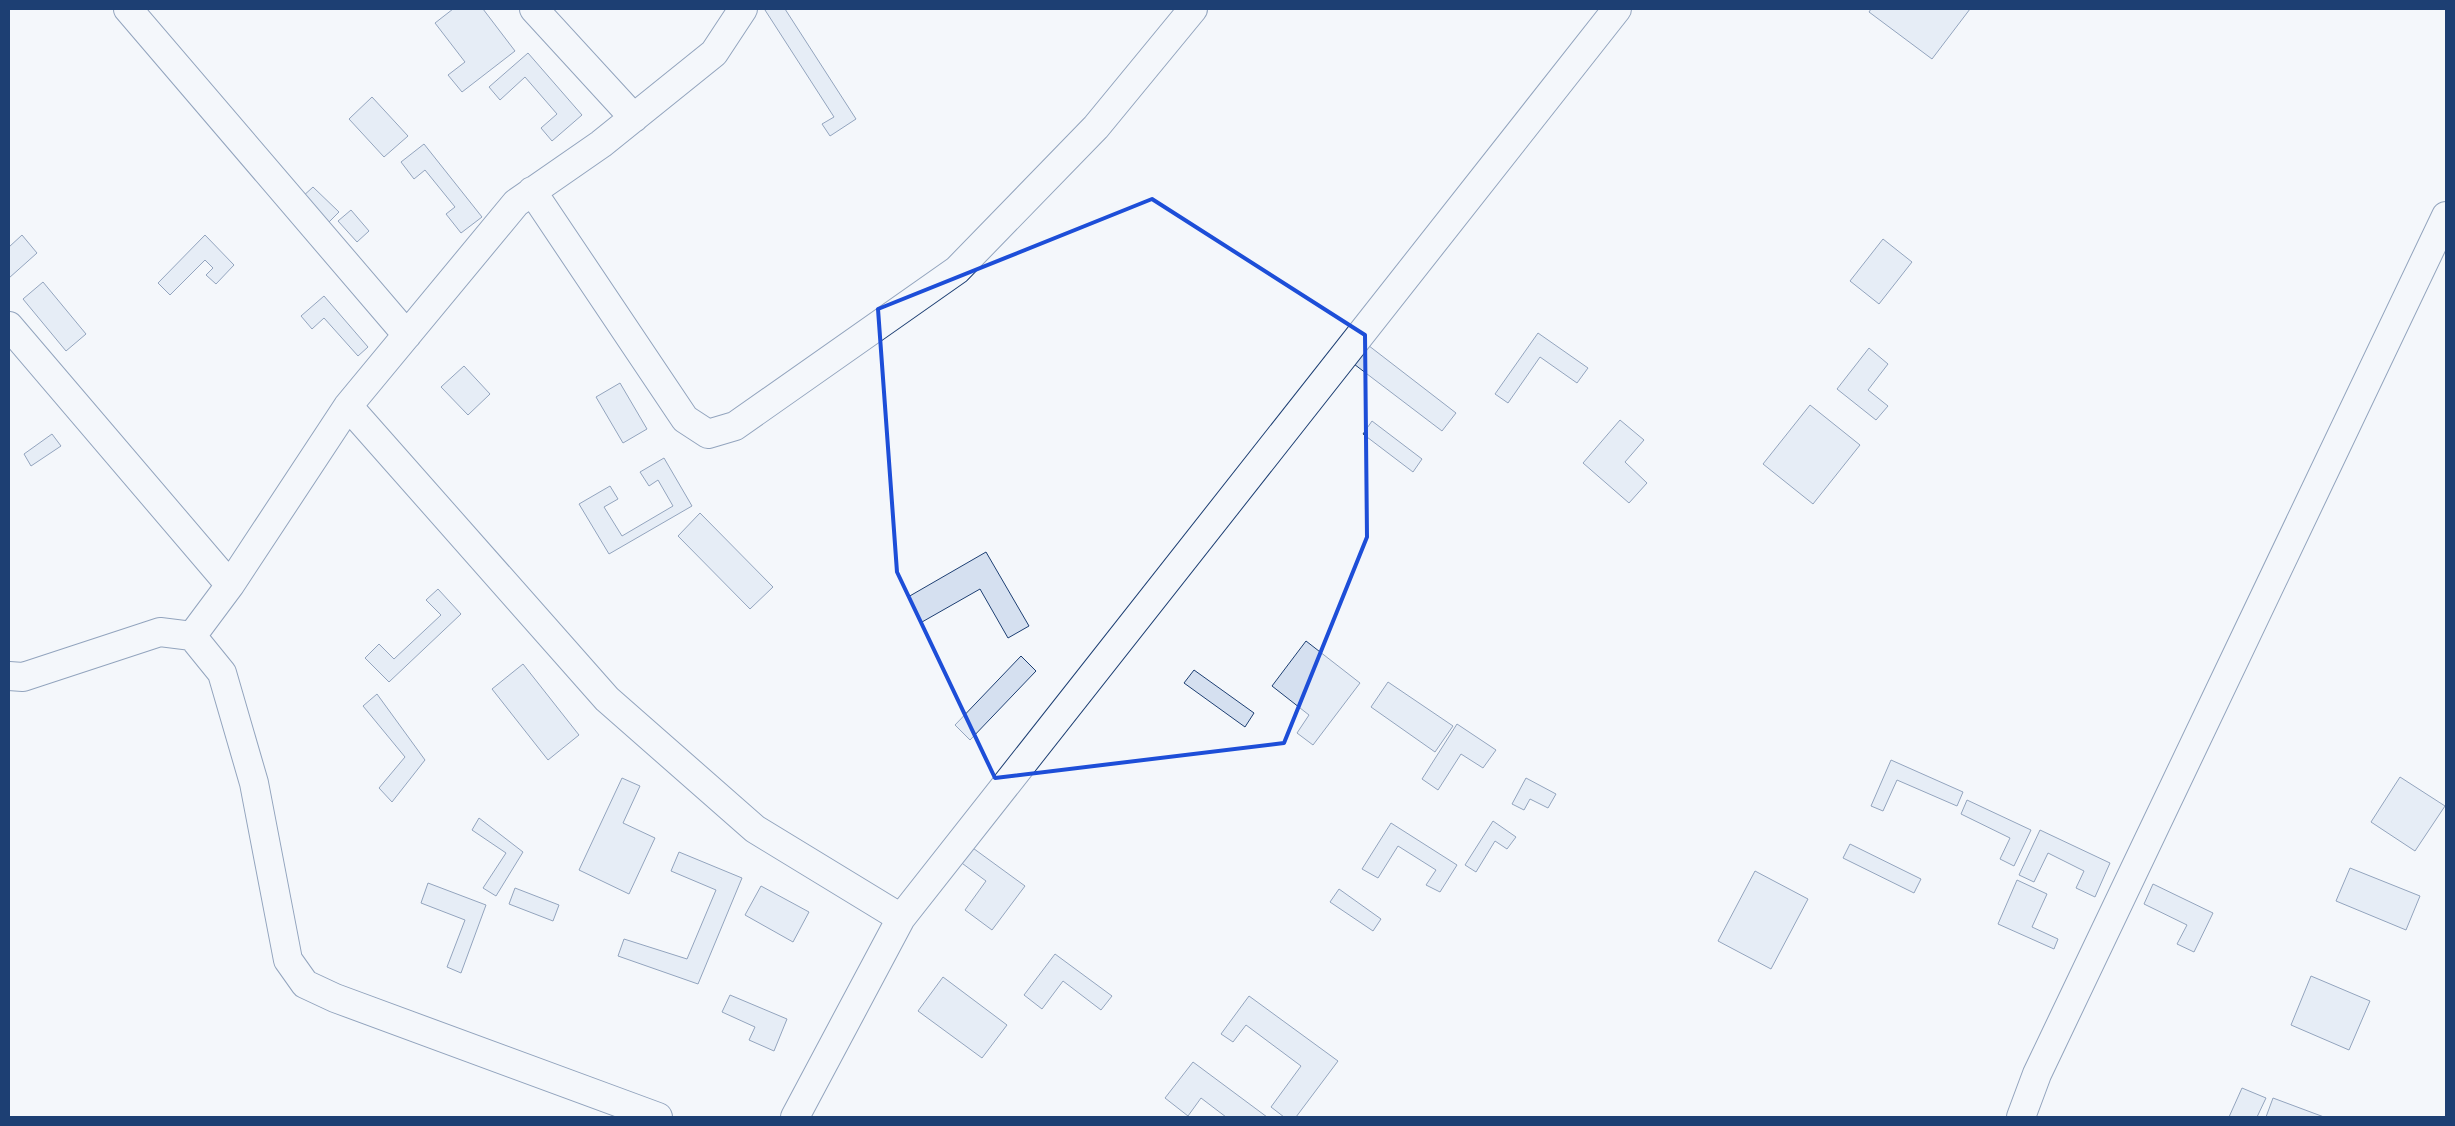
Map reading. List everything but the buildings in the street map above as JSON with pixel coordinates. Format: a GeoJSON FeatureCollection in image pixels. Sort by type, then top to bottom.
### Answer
{"type":"FeatureCollection","features":[{"type":"Feature","properties":{"kind":"street"},"geometry":{"type":"LineString","coordinates":[[128,9],[407,335]]}},
{"type":"Feature","properties":{"kind":"street"},"geometry":{"type":"LineString","coordinates":[[534,9],[634,118]]}},
{"type":"Feature","properties":{"kind":"street"},"geometry":{"type":"LineString","coordinates":[[192,636],[230,585],[348,406],[516,202],[601,144],[714,53],[743,9]]}},
{"type":"Feature","properties":{"kind":"street"},"geometry":{"type":"LineString","coordinates":[[532,191],[685,419],[708,434],[735,426],[957,270],[1096,127],[1193,9]]}},
{"type":"Feature","properties":{"kind":"street"},"geometry":{"type":"LineString","coordinates":[[795,1117],[901,918],[1617,9]]}},
{"type":"Feature","properties":{"kind":"street"},"geometry":{"type":"LineString","coordinates":[[2021,1117],[2037,1074],[2446,216]]}},
{"type":"Feature","properties":{"kind":"street"},"geometry":{"type":"LineString","coordinates":[[9,326],[230,585]]}},
{"type":"Feature","properties":{"kind":"street"},"geometry":{"type":"LineString","coordinates":[[348,406],[607,700],[755,829],[901,918]]}},
{"type":"Feature","properties":{"kind":"street"},"geometry":{"type":"LineString","coordinates":[[9,676],[23,677],[160,632],[192,636],[222,673],[254,783],[288,960],[305,984],[344,1002],[658,1117]]}},
{"type":"Feature","properties":{"kind":"highlighted area"},"geometry":{"type":"Polygon","coordinates":[[[1152,199],[1365,335],[1367,537],[1284,743],[995,778],[897,572],[878,309],[1152,199]]]}}]}
